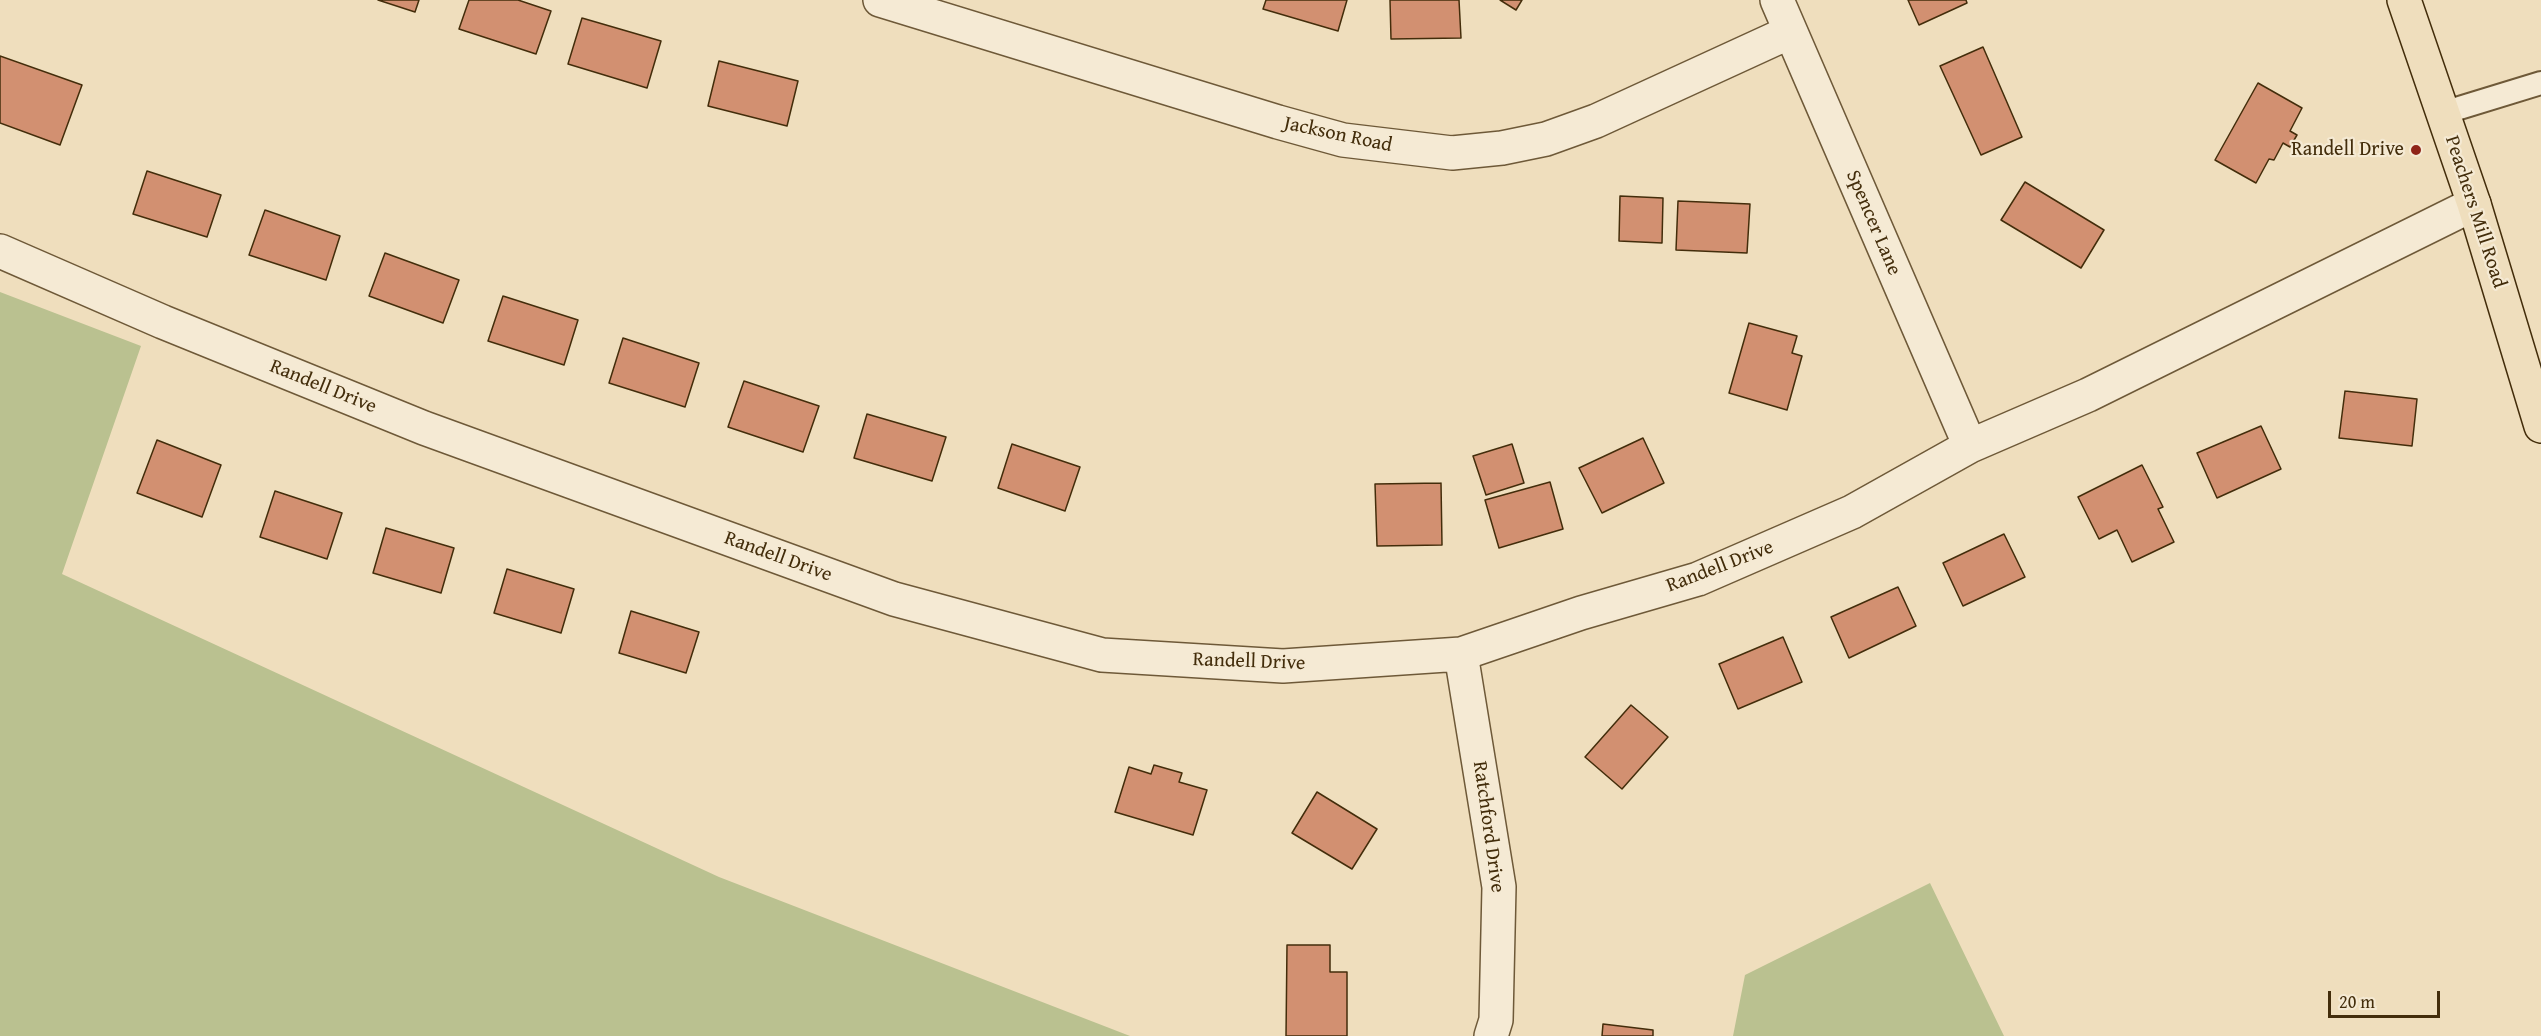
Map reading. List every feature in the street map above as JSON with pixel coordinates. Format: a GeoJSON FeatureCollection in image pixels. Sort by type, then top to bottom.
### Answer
{"type":"FeatureCollection","features":[{"type":"Feature","properties":{"kind":"main road","name":"Peachers Mill Road"},"geometry":{"type":"LineString","coordinates":[[2404,0],[2474,204],[2541,426]]}},
{"type":"Feature","properties":{"kind":"street","name":"Jackson Road"},"geometry":{"type":"LineString","coordinates":[[880,0],[1310,131],[1366,143],[1452,153],[1502,148],[1546,139],[1596,121],[1790,32]]}},
{"type":"Feature","properties":{"kind":"street","name":"Spencer Lane"},"geometry":{"type":"LineString","coordinates":[[1777,0],[1970,446]]}},
{"type":"Feature","properties":{"kind":"street","name":"Randell Drive"},"geometry":{"type":"LineString","coordinates":[[0,251],[163,322],[424,428],[894,599],[1102,655],[1283,666],[1461,654],[1581,613],[1698,579],[1852,512],[1970,446],[2088,395],[2474,204]]}},
{"type":"Feature","properties":{"kind":"street","name":"Ratchford Drive"},"geometry":{"type":"LineString","coordinates":[[1461,654],[1499,887],[1496,1020],[1491,1036]]}},
{"type":"Feature","properties":{"kind":"lane"},"geometry":{"type":"LineString","coordinates":[[2443,113],[2541,83]]}},
{"type":"Feature","properties":{"kind":"green space"},"geometry":{"type":"Polygon","coordinates":[[[0,292],[141,346],[62,574],[719,877],[1130,1036],[0,1036],[0,292]]]}},
{"type":"Feature","properties":{"kind":"green space"},"geometry":{"type":"Polygon","coordinates":[[[1930,883],[2004,1036],[1733,1036],[1745,975],[1930,883]]]}},
{"type":"Feature","properties":{"kind":"building"},"geometry":{"type":"Polygon","coordinates":[[[378,0],[419,0],[415,12],[378,0]]]}},
{"type":"Feature","properties":{"kind":"building"},"geometry":{"type":"Polygon","coordinates":[[[469,0],[518,0],[551,11],[536,54],[459,29],[469,0]]]}},
{"type":"Feature","properties":{"kind":"building"},"geometry":{"type":"Polygon","coordinates":[[[1266,0],[1347,0],[1338,31],[1263,9],[1266,0]]]}},
{"type":"Feature","properties":{"kind":"building"},"geometry":{"type":"Polygon","coordinates":[[[1390,0],[1459,0],[1461,38],[1391,39],[1390,0]]]}},
{"type":"Feature","properties":{"kind":"building"},"geometry":{"type":"Polygon","coordinates":[[[1500,0],[1522,0],[1516,10],[1500,0]]]}},
{"type":"Feature","properties":{"kind":"building"},"geometry":{"type":"Polygon","coordinates":[[[1908,0],[1966,0],[1967,3],[1919,25],[1908,0]]]}},
{"type":"Feature","properties":{"kind":"building"},"geometry":{"type":"Polygon","coordinates":[[[582,18],[661,41],[647,88],[568,64],[582,18]]]}},
{"type":"Feature","properties":{"kind":"building"},"geometry":{"type":"Polygon","coordinates":[[[1983,47],[2022,137],[1981,155],[1940,66],[1983,47]]]}},
{"type":"Feature","properties":{"kind":"building"},"geometry":{"type":"Polygon","coordinates":[[[0,56],[82,85],[60,145],[0,123],[0,56]]]}},
{"type":"Feature","properties":{"kind":"building"},"geometry":{"type":"Polygon","coordinates":[[[719,61],[798,81],[787,126],[708,106],[719,61]]]}},
{"type":"Feature","properties":{"kind":"building"},"geometry":{"type":"Polygon","coordinates":[[[2258,83],[2302,108],[2290,131],[2297,135],[2290,147],[2283,143],[2274,160],[2269,159],[2256,183],[2215,160],[2258,83]]]}},
{"type":"Feature","properties":{"kind":"building"},"geometry":{"type":"Polygon","coordinates":[[[147,171],[221,195],[207,237],[133,214],[147,171]]]}},
{"type":"Feature","properties":{"kind":"building"},"geometry":{"type":"Polygon","coordinates":[[[2025,182],[2104,230],[2081,268],[2001,220],[2025,182]]]}},
{"type":"Feature","properties":{"kind":"building"},"geometry":{"type":"Polygon","coordinates":[[[1620,196],[1663,198],[1662,243],[1619,241],[1620,196]]]}},
{"type":"Feature","properties":{"kind":"building"},"geometry":{"type":"Polygon","coordinates":[[[1678,201],[1750,204],[1747,253],[1676,250],[1678,201]]]}},
{"type":"Feature","properties":{"kind":"building"},"geometry":{"type":"Polygon","coordinates":[[[265,210],[340,236],[326,280],[249,255],[265,210]]]}},
{"type":"Feature","properties":{"kind":"building"},"geometry":{"type":"Polygon","coordinates":[[[385,253],[459,280],[443,323],[369,296],[385,253]]]}},
{"type":"Feature","properties":{"kind":"building"},"geometry":{"type":"Polygon","coordinates":[[[503,296],[578,320],[564,365],[488,341],[503,296]]]}},
{"type":"Feature","properties":{"kind":"building"},"geometry":{"type":"Polygon","coordinates":[[[1749,323],[1797,336],[1792,353],[1802,356],[1787,410],[1729,393],[1749,323]]]}},
{"type":"Feature","properties":{"kind":"building"},"geometry":{"type":"Polygon","coordinates":[[[623,338],[699,363],[685,407],[609,383],[623,338]]]}},
{"type":"Feature","properties":{"kind":"building"},"geometry":{"type":"Polygon","coordinates":[[[744,381],[819,406],[803,452],[728,427],[744,381]]]}},
{"type":"Feature","properties":{"kind":"building"},"geometry":{"type":"Polygon","coordinates":[[[2345,391],[2417,399],[2412,446],[2339,438],[2345,391]]]}},
{"type":"Feature","properties":{"kind":"building"},"geometry":{"type":"Polygon","coordinates":[[[867,414],[946,437],[932,481],[854,458],[867,414]]]}},
{"type":"Feature","properties":{"kind":"building"},"geometry":{"type":"Polygon","coordinates":[[[2261,426],[2281,469],[2217,498],[2197,453],[2261,426]]]}},
{"type":"Feature","properties":{"kind":"building"},"geometry":{"type":"Polygon","coordinates":[[[1643,438],[1664,483],[1602,513],[1579,468],[1643,438]]]}},
{"type":"Feature","properties":{"kind":"building"},"geometry":{"type":"Polygon","coordinates":[[[157,440],[221,465],[202,517],[137,493],[157,440]]]}},
{"type":"Feature","properties":{"kind":"building"},"geometry":{"type":"Polygon","coordinates":[[[1012,444],[1080,467],[1065,511],[998,488],[1012,444]]]}},
{"type":"Feature","properties":{"kind":"building"},"geometry":{"type":"Polygon","coordinates":[[[1512,444],[1524,483],[1486,495],[1473,456],[1512,444]]]}},
{"type":"Feature","properties":{"kind":"building"},"geometry":{"type":"Polygon","coordinates":[[[2142,465],[2163,507],[2158,509],[2174,542],[2132,562],[2117,530],[2099,539],[2078,497],[2142,465]]]}},
{"type":"Feature","properties":{"kind":"building"},"geometry":{"type":"Polygon","coordinates":[[[1550,482],[1563,529],[1499,548],[1485,500],[1550,482]]]}},
{"type":"Feature","properties":{"kind":"building"},"geometry":{"type":"Polygon","coordinates":[[[1441,483],[1442,545],[1377,546],[1375,484],[1441,483]]]}},
{"type":"Feature","properties":{"kind":"building"},"geometry":{"type":"Polygon","coordinates":[[[275,491],[342,513],[327,559],[260,537],[275,491]]]}},
{"type":"Feature","properties":{"kind":"building"},"geometry":{"type":"Polygon","coordinates":[[[386,528],[454,548],[441,593],[373,573],[386,528]]]}},
{"type":"Feature","properties":{"kind":"building"},"geometry":{"type":"Polygon","coordinates":[[[2004,534],[2025,577],[1963,606],[1943,563],[2004,534]]]}},
{"type":"Feature","properties":{"kind":"building"},"geometry":{"type":"Polygon","coordinates":[[[507,569],[574,589],[561,633],[494,613],[507,569]]]}},
{"type":"Feature","properties":{"kind":"building"},"geometry":{"type":"Polygon","coordinates":[[[1898,587],[1916,626],[1849,658],[1831,617],[1898,587]]]}},
{"type":"Feature","properties":{"kind":"building"},"geometry":{"type":"Polygon","coordinates":[[[631,611],[699,632],[686,673],[619,653],[631,611]]]}},
{"type":"Feature","properties":{"kind":"building"},"geometry":{"type":"Polygon","coordinates":[[[1783,637],[1802,682],[1738,709],[1719,664],[1783,637]]]}},
{"type":"Feature","properties":{"kind":"building"},"geometry":{"type":"Polygon","coordinates":[[[1631,705],[1668,737],[1622,789],[1585,757],[1631,705]]]}},
{"type":"Feature","properties":{"kind":"building"},"geometry":{"type":"Polygon","coordinates":[[[1154,765],[1182,773],[1179,782],[1207,790],[1193,835],[1115,812],[1129,767],[1151,774],[1154,765]]]}},
{"type":"Feature","properties":{"kind":"building"},"geometry":{"type":"Polygon","coordinates":[[[1317,792],[1377,829],[1352,869],[1292,833],[1317,792]]]}},
{"type":"Feature","properties":{"kind":"building"},"geometry":{"type":"Polygon","coordinates":[[[1287,945],[1330,945],[1330,972],[1347,972],[1347,1036],[1286,1036],[1287,945]]]}},
{"type":"Feature","properties":{"kind":"building"},"geometry":{"type":"Polygon","coordinates":[[[1603,1024],[1653,1030],[1653,1036],[1602,1036],[1603,1024]]]}},
{"type":"Feature","properties":{"kind":"place","name":"Randell Drive"},"geometry":{"type":"Point","coordinates":[2416,150]}}]}
